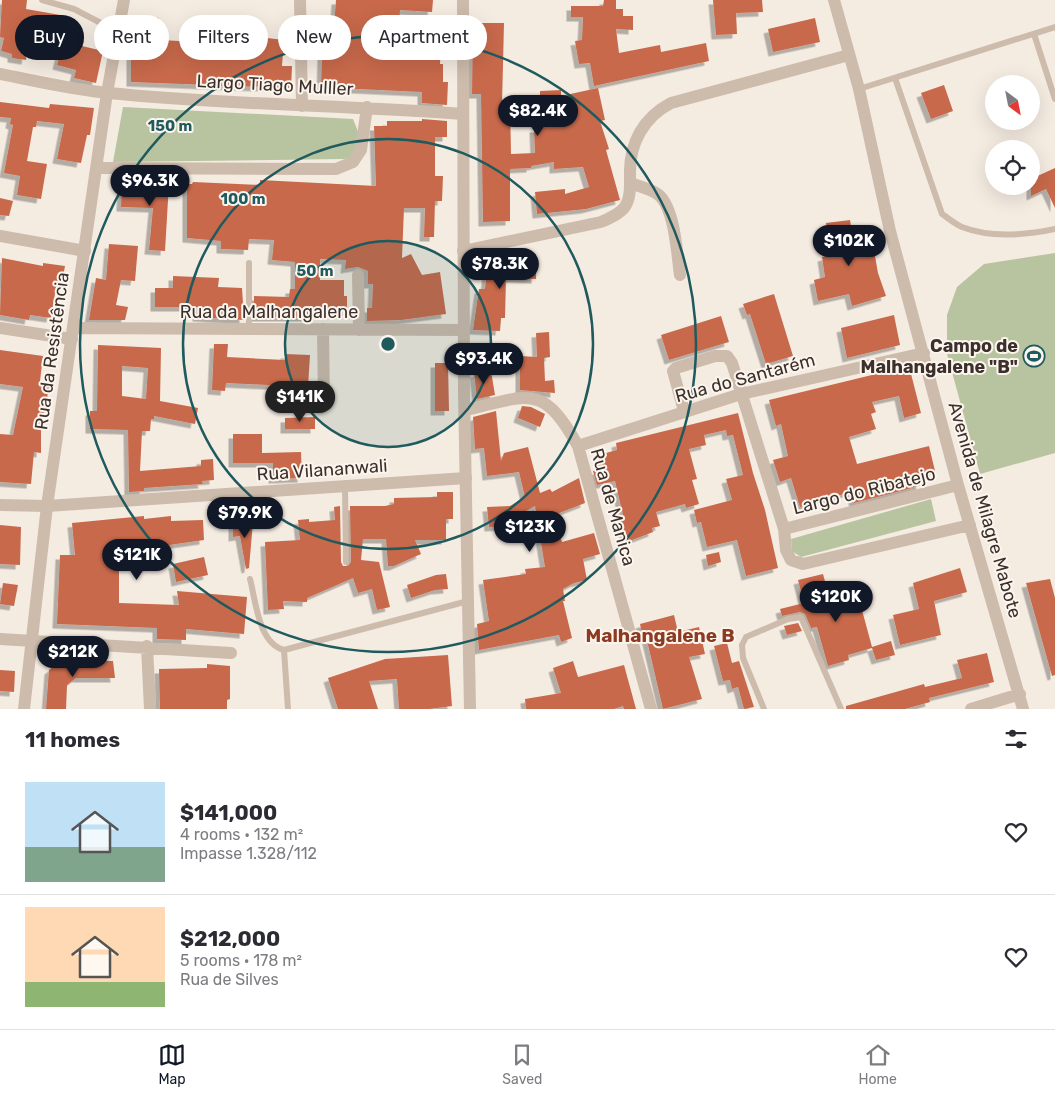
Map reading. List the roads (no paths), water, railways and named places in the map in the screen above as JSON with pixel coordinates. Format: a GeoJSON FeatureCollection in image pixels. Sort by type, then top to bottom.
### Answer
{"type":"FeatureCollection","features":[{"type":"Feature","properties":{"kind":"street","name":"Rua da Resistência"},"geometry":{"type":"LineString","coordinates":[[121,15],[124,0]]}},
{"type":"Feature","properties":{"kind":"street"},"geometry":{"type":"LineString","coordinates":[[300,0],[302,106]]}},
{"type":"Feature","properties":{"kind":"street"},"geometry":{"type":"LineString","coordinates":[[463,0],[463,251],[470,709]]}},
{"type":"Feature","properties":{"kind":"street","name":"Avenida de Milagre Mabote"},"geometry":{"type":"LineString","coordinates":[[834,0],[859,89],[890,231],[958,485],[1023,709]]}},
{"type":"Feature","properties":{"kind":"street"},"geometry":{"type":"LineString","coordinates":[[463,251],[601,222],[615,216],[625,207],[629,196],[633,151],[644,124],[655,111],[671,102],[849,54]]}},
{"type":"Feature","properties":{"kind":"street","name":"Rua da Resistência"},"geometry":{"type":"LineString","coordinates":[[24,709],[48,506],[113,60]]}},
{"type":"Feature","properties":{"kind":"street","name":"Largo Tiago Mulller"},"geometry":{"type":"LineString","coordinates":[[0,74],[107,93],[302,106],[366,107],[361,150],[353,162],[336,169],[98,168]]}},
{"type":"Feature","properties":{"kind":"street"},"geometry":{"type":"LineString","coordinates":[[366,107],[462,114]]}},
{"type":"Feature","properties":{"kind":"street"},"geometry":{"type":"LineString","coordinates":[[630,183],[658,194],[661,198],[674,224],[680,275]]}},
{"type":"Feature","properties":{"kind":"street"},"geometry":{"type":"LineString","coordinates":[[0,236],[85,251]]}},
{"type":"Feature","properties":{"kind":"street"},"geometry":{"type":"LineString","coordinates":[[358,275],[359,330]]}},
{"type":"Feature","properties":{"kind":"street","name":"Rua da Malhangalene"},"geometry":{"type":"LineString","coordinates":[[0,328],[73,334],[249,329],[464,330]]}},
{"type":"Feature","properties":{"kind":"street"},"geometry":{"type":"LineString","coordinates":[[323,329],[324,402]]}},
{"type":"Feature","properties":{"kind":"street","name":"Rua do Santarém"},"geometry":{"type":"LineString","coordinates":[[578,446],[741,394],[924,353]]}},
{"type":"Feature","properties":{"kind":"street"},"geometry":{"type":"LineString","coordinates":[[684,412],[673,371],[676,368],[714,356],[727,356],[732,363],[784,529]]}},
{"type":"Feature","properties":{"kind":"street","name":"Rua de Manica"},"geometry":{"type":"LineString","coordinates":[[466,410],[519,397],[532,398],[554,409],[578,446],[651,709]]}},
{"type":"Feature","properties":{"kind":"street","name":"Rua Vilananwali"},"geometry":{"type":"LineString","coordinates":[[0,505],[48,506],[466,478]]}},
{"type":"Feature","properties":{"kind":"street","name":"Largo do Ribatejo"},"geometry":{"type":"LineString","coordinates":[[958,485],[784,529],[786,550],[791,560],[803,564],[970,525]]}},
{"type":"Feature","properties":{"kind":"street"},"geometry":{"type":"LineString","coordinates":[[0,639],[148,646],[231,653]]}},
{"type":"Feature","properties":{"kind":"street"},"geometry":{"type":"LineString","coordinates":[[148,646],[150,709]]}},
{"type":"Feature","properties":{"kind":"street"},"geometry":{"type":"LineString","coordinates":[[972,709],[1020,694]]}},
{"type":"Feature","properties":{"kind":"lane"},"geometry":{"type":"LineString","coordinates":[[42,0],[74,9],[94,19]]}},
{"type":"Feature","properties":{"kind":"lane"},"geometry":{"type":"LineString","coordinates":[[859,89],[1055,27]]}},
{"type":"Feature","properties":{"kind":"lane"},"geometry":{"type":"LineString","coordinates":[[1034,34],[1055,99]]}},
{"type":"Feature","properties":{"kind":"lane"},"geometry":{"type":"LineString","coordinates":[[895,78],[942,214],[961,226],[984,233],[1013,234],[1055,229]]}},
{"type":"Feature","properties":{"kind":"lane"},"geometry":{"type":"LineString","coordinates":[[249,263],[249,329]]}},
{"type":"Feature","properties":{"kind":"lane"},"geometry":{"type":"LineString","coordinates":[[345,486],[346,562]]}},
{"type":"Feature","properties":{"kind":"lane"},"geometry":{"type":"LineString","coordinates":[[250,579],[265,636],[278,649],[284,650],[468,601]]}},
{"type":"Feature","properties":{"kind":"lane"},"geometry":{"type":"LineString","coordinates":[[764,709],[743,658],[742,645],[746,637],[788,619],[801,617],[841,709]]}},
{"type":"Feature","properties":{"kind":"lane"},"geometry":{"type":"LineString","coordinates":[[284,650],[288,709]]}},
{"type":"Feature","properties":{"kind":"place","name":"Campo de Malhangalene \"B\""},"geometry":{"type":"Point","coordinates":[1034,356]}},
{"type":"Feature","properties":{"kind":"district","name":"Malhangalene B"},"geometry":{"type":"Point","coordinates":[660,635]}}]}
